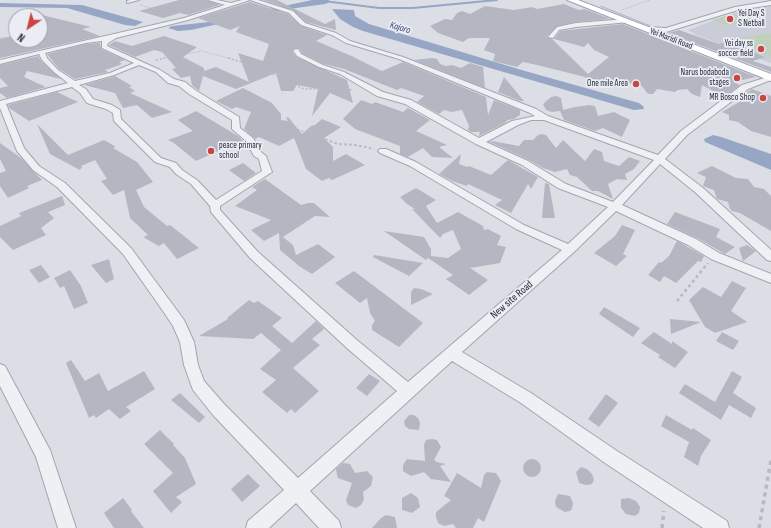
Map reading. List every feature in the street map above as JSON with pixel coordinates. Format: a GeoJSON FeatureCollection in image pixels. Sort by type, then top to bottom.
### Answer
{"type":"FeatureCollection","features":[{"type":"Feature","properties":{"kind":"main road","name":"Yei Maridi Road"},"geometry":{"type":"LineString","coordinates":[[571,0],[771,78]]}},
{"type":"Feature","properties":{"kind":"street"},"geometry":{"type":"LineString","coordinates":[[129,2],[136,0]]}},
{"type":"Feature","properties":{"kind":"street"},"geometry":{"type":"LineString","coordinates":[[211,0],[232,5]]}},
{"type":"Feature","properties":{"kind":"street"},"geometry":{"type":"LineString","coordinates":[[0,62],[86,41],[96,41],[114,37],[186,19],[247,0]]}},
{"type":"Feature","properties":{"kind":"street"},"geometry":{"type":"LineString","coordinates":[[253,0],[291,12],[303,24],[334,34],[361,47],[401,58],[520,105],[545,118],[658,158],[699,190],[771,257]]}},
{"type":"Feature","properties":{"kind":"street"},"geometry":{"type":"LineString","coordinates":[[648,29],[666,30],[737,8],[771,3]]}},
{"type":"Feature","properties":{"kind":"street"},"geometry":{"type":"LineString","coordinates":[[550,37],[557,29],[576,25],[627,21]]}},
{"type":"Feature","properties":{"kind":"street"},"geometry":{"type":"LineString","coordinates":[[114,37],[105,42],[104,47],[158,71],[171,81],[182,84],[192,92],[236,119],[236,129],[250,140],[257,154],[264,158],[267,172],[215,206]]}},
{"type":"Feature","properties":{"kind":"street"},"geometry":{"type":"LineString","coordinates":[[296,50],[299,55],[322,66],[342,73],[380,94],[408,102],[479,142],[526,163],[562,186],[614,206],[692,242],[714,256],[771,279]]}},
{"type":"Feature","properties":{"kind":"street"},"geometry":{"type":"LineString","coordinates":[[42,52],[44,59],[56,71],[83,91],[90,101],[109,107],[117,112],[118,119],[158,160],[173,165],[179,172],[194,182],[215,206],[215,210],[254,255],[336,330],[408,391]]}},
{"type":"Feature","properties":{"kind":"street"},"geometry":{"type":"LineString","coordinates":[[139,63],[112,74],[1,103],[20,149],[36,168],[61,186],[127,251],[168,307],[179,324],[187,342],[191,365],[198,385],[219,410],[332,528]]}},
{"type":"Feature","properties":{"kind":"street","name":"New site Road"},"geometry":{"type":"LineString","coordinates":[[255,528],[451,353],[570,250],[684,133],[745,87],[771,78]]}},
{"type":"Feature","properties":{"kind":"street"},"geometry":{"type":"LineString","coordinates":[[479,142],[515,123],[530,118],[545,118]]}},
{"type":"Feature","properties":{"kind":"street"},"geometry":{"type":"LineString","coordinates":[[383,152],[414,164],[520,227],[570,250]]}},
{"type":"Feature","properties":{"kind":"street"},"geometry":{"type":"LineString","coordinates":[[451,353],[526,398],[611,458],[720,528]]}},
{"type":"Feature","properties":{"kind":"street"},"geometry":{"type":"LineString","coordinates":[[0,370],[8,389],[33,432],[44,456],[67,528]]}},
{"type":"Feature","properties":{"kind":"path"},"geometry":{"type":"LineString","coordinates":[[610,15],[617,13],[624,8],[650,0]]}},
{"type":"Feature","properties":{"kind":"path"},"geometry":{"type":"LineString","coordinates":[[129,2],[186,19]]}},
{"type":"Feature","properties":{"kind":"path"},"geometry":{"type":"LineString","coordinates":[[48,26],[63,30],[86,41]]}},
{"type":"Feature","properties":{"kind":"path"},"geometry":{"type":"LineString","coordinates":[[139,63],[202,51],[259,67],[304,89],[339,88],[353,90]]}},
{"type":"Feature","properties":{"kind":"path"},"geometry":{"type":"LineString","coordinates":[[725,102],[771,118]]}},
{"type":"Feature","properties":{"kind":"path"},"geometry":{"type":"LineString","coordinates":[[250,140],[273,131],[293,128],[338,144],[356,145],[383,152]]}},
{"type":"Feature","properties":{"kind":"path"},"geometry":{"type":"LineString","coordinates":[[677,301],[714,256]]}},
{"type":"Feature","properties":{"kind":"path"},"geometry":{"type":"LineString","coordinates":[[759,528],[771,460]]}},
{"type":"Feature","properties":{"kind":"shaded area"},"geometry":{"type":"Polygon","coordinates":[[[771,6],[771,63],[696,35],[688,30],[734,13],[771,6]]]}},
{"type":"Feature","properties":{"kind":"green space","name":"Yei Day S S Netball"},"geometry":{"type":"Polygon","coordinates":[[[733,14],[749,19],[727,25],[711,20],[733,14]]]}},
{"type":"Feature","properties":{"kind":"green space","name":"Yei day ss soccer field"},"geometry":{"type":"Polygon","coordinates":[[[768,33],[771,34],[771,57],[729,41],[768,33]]]}},
{"type":"Feature","properties":{"kind":"water"},"geometry":{"type":"Polygon","coordinates":[[[312,0],[329,0],[328,3],[325,4],[282,10],[191,30],[178,31],[168,28],[172,26],[209,22],[312,0]]]}},
{"type":"Feature","properties":{"kind":"water"},"geometry":{"type":"Polygon","coordinates":[[[0,3],[82,5],[143,22],[135,26],[125,25],[67,8],[0,7],[0,3]]]}},
{"type":"Feature","properties":{"kind":"water"},"geometry":{"type":"Polygon","coordinates":[[[332,9],[354,10],[355,16],[369,24],[525,71],[639,103],[644,109],[634,110],[363,31],[340,19],[332,9]]]}},
{"type":"Feature","properties":{"kind":"water"},"geometry":{"type":"Polygon","coordinates":[[[713,135],[771,154],[771,170],[705,142],[704,139],[713,135]]]}},
{"type":"Feature","properties":{"kind":"building"},"geometry":{"type":"Polygon","coordinates":[[[179,0],[207,0],[220,5],[188,15],[180,13],[163,18],[139,11],[179,0]]]}},
{"type":"Feature","properties":{"kind":"building"},"geometry":{"type":"Polygon","coordinates":[[[263,0],[277,0],[325,24],[335,19],[336,30],[306,22],[293,10],[263,0]]]}},
{"type":"Feature","properties":{"kind":"building"},"geometry":{"type":"Polygon","coordinates":[[[250,2],[288,14],[301,26],[327,35],[316,41],[382,71],[403,62],[486,97],[488,115],[494,100],[520,110],[520,115],[479,136],[480,132],[471,132],[468,130],[469,126],[462,110],[452,112],[444,110],[439,114],[417,102],[424,96],[401,88],[397,90],[344,69],[324,64],[302,53],[299,48],[293,49],[292,51],[296,57],[347,80],[353,103],[330,93],[312,116],[318,89],[297,85],[293,91],[281,91],[276,73],[236,89],[203,76],[199,91],[192,85],[190,76],[181,78],[172,69],[176,68],[162,52],[154,50],[135,57],[109,45],[115,41],[132,46],[164,36],[197,47],[183,57],[204,68],[204,71],[216,67],[249,82],[238,53],[263,61],[269,44],[236,32],[240,26],[230,30],[198,18],[250,2]]]}},
{"type":"Feature","properties":{"kind":"building"},"geometry":{"type":"Polygon","coordinates":[[[564,4],[579,10],[585,9],[610,19],[576,22],[557,26],[546,37],[552,39],[588,74],[609,57],[594,50],[588,43],[584,47],[554,39],[560,31],[623,24],[756,77],[733,82],[740,85],[727,95],[717,93],[702,85],[700,97],[692,94],[687,89],[678,90],[675,92],[657,89],[653,94],[649,94],[642,86],[627,82],[620,88],[616,88],[603,85],[599,81],[537,65],[523,62],[517,67],[493,61],[495,54],[484,50],[490,38],[469,38],[463,42],[438,33],[430,26],[445,19],[452,20],[457,13],[462,11],[470,14],[485,6],[514,10],[532,7],[537,9],[564,4]]]}},
{"type":"Feature","properties":{"kind":"building"},"geometry":{"type":"Polygon","coordinates":[[[599,6],[602,6],[652,26],[649,26],[599,6]]]}},
{"type":"Feature","properties":{"kind":"building"},"geometry":{"type":"Polygon","coordinates":[[[48,16],[91,27],[82,29],[100,36],[48,47],[48,16]]]}},
{"type":"Feature","properties":{"kind":"building"},"geometry":{"type":"Polygon","coordinates":[[[679,30],[719,44],[726,42],[765,57],[753,61],[771,67],[771,72],[668,33],[679,30]]]}},
{"type":"Feature","properties":{"kind":"building"},"geometry":{"type":"Polygon","coordinates":[[[8,37],[8,48],[45,48],[0,58],[0,39],[8,37]]]}},
{"type":"Feature","properties":{"kind":"building"},"geometry":{"type":"Polygon","coordinates":[[[100,43],[101,49],[125,60],[119,62],[122,64],[105,70],[108,72],[75,79],[59,69],[47,54],[86,44],[100,43]]]}},
{"type":"Feature","properties":{"kind":"building"},"geometry":{"type":"Polygon","coordinates":[[[38,56],[41,61],[61,79],[27,71],[24,77],[46,87],[7,98],[0,93],[0,88],[8,86],[0,78],[0,65],[38,56]]]}},
{"type":"Feature","properties":{"kind":"building"},"geometry":{"type":"Polygon","coordinates":[[[432,58],[437,59],[440,64],[446,66],[452,65],[461,68],[470,63],[483,67],[485,88],[414,60],[432,58]]]}},
{"type":"Feature","properties":{"kind":"building"},"geometry":{"type":"Polygon","coordinates":[[[115,76],[132,86],[129,87],[135,91],[130,93],[172,112],[152,118],[137,105],[123,108],[115,93],[84,85],[115,76]]]}},
{"type":"Feature","properties":{"kind":"building"},"geometry":{"type":"Polygon","coordinates":[[[504,77],[524,101],[520,101],[498,92],[504,77]]]}},
{"type":"Feature","properties":{"kind":"building"},"geometry":{"type":"Polygon","coordinates":[[[243,88],[272,103],[281,114],[281,120],[288,121],[286,118],[288,117],[302,134],[322,119],[341,127],[324,138],[333,147],[333,161],[346,154],[365,165],[332,180],[329,178],[322,181],[306,169],[294,138],[279,146],[259,137],[255,139],[244,129],[251,112],[236,107],[232,109],[216,101],[243,88]]]}},
{"type":"Feature","properties":{"kind":"building"},"geometry":{"type":"Polygon","coordinates":[[[752,89],[771,96],[771,137],[751,131],[738,122],[729,120],[729,115],[722,112],[746,98],[740,97],[752,89]]]}},
{"type":"Feature","properties":{"kind":"building"},"geometry":{"type":"Polygon","coordinates":[[[57,92],[78,102],[29,121],[9,108],[8,105],[57,92]]]}},
{"type":"Feature","properties":{"kind":"building"},"geometry":{"type":"Polygon","coordinates":[[[556,96],[561,98],[563,110],[589,105],[595,106],[598,116],[614,112],[630,120],[622,137],[603,128],[595,131],[564,120],[560,111],[552,112],[546,110],[543,104],[551,97],[556,96]]]}},
{"type":"Feature","properties":{"kind":"building"},"geometry":{"type":"Polygon","coordinates":[[[361,100],[372,104],[375,102],[403,112],[408,108],[430,120],[416,131],[447,145],[439,147],[453,158],[432,157],[423,148],[408,157],[400,154],[400,146],[355,129],[343,119],[361,100]]]}},
{"type":"Feature","properties":{"kind":"building"},"geometry":{"type":"Polygon","coordinates":[[[196,111],[238,136],[246,144],[236,149],[229,146],[196,161],[168,140],[193,131],[178,120],[196,111]]]}},
{"type":"Feature","properties":{"kind":"building"},"geometry":{"type":"Polygon","coordinates":[[[37,124],[68,155],[104,140],[116,147],[113,148],[137,162],[153,182],[136,190],[144,207],[167,226],[170,225],[199,248],[177,259],[164,243],[159,246],[143,237],[148,235],[130,218],[124,190],[113,195],[101,181],[107,179],[95,160],[81,166],[82,167],[80,170],[50,154],[37,124]]]}},
{"type":"Feature","properties":{"kind":"building"},"geometry":{"type":"Polygon","coordinates":[[[538,135],[546,135],[556,148],[563,140],[585,161],[594,149],[602,152],[604,161],[619,166],[629,157],[640,161],[634,169],[625,174],[627,180],[617,179],[608,184],[613,199],[598,191],[592,191],[577,177],[570,175],[567,169],[555,172],[543,168],[490,142],[492,141],[519,146],[524,140],[533,140],[538,135]]]}},
{"type":"Feature","properties":{"kind":"building"},"geometry":{"type":"Polygon","coordinates":[[[0,143],[21,158],[42,180],[27,186],[29,188],[8,198],[0,186],[0,173],[6,171],[0,159],[0,143]]]}},
{"type":"Feature","properties":{"kind":"building"},"geometry":{"type":"Polygon","coordinates":[[[461,154],[459,164],[467,167],[469,166],[491,175],[508,160],[538,177],[531,189],[528,184],[511,213],[495,205],[502,200],[468,184],[467,186],[452,181],[439,174],[461,154]]]}},
{"type":"Feature","properties":{"kind":"building"},"geometry":{"type":"Polygon","coordinates":[[[243,163],[256,173],[244,181],[229,170],[243,163]]]}},
{"type":"Feature","properties":{"kind":"building"},"geometry":{"type":"Polygon","coordinates":[[[712,166],[736,178],[748,179],[754,187],[764,189],[771,196],[771,231],[740,213],[732,211],[728,202],[717,199],[714,190],[703,186],[706,177],[697,173],[712,166]]]}},
{"type":"Feature","properties":{"kind":"building"},"geometry":{"type":"Polygon","coordinates":[[[265,179],[301,205],[314,203],[330,217],[315,216],[283,237],[293,245],[296,255],[318,244],[335,257],[312,274],[299,266],[280,250],[279,233],[264,241],[251,230],[271,220],[235,206],[257,190],[252,187],[265,179]]]}},
{"type":"Feature","properties":{"kind":"building"},"geometry":{"type":"Polygon","coordinates":[[[545,183],[549,184],[555,218],[542,218],[545,183]]]}},
{"type":"Feature","properties":{"kind":"building"},"geometry":{"type":"Polygon","coordinates":[[[416,188],[436,200],[426,206],[437,223],[458,212],[483,226],[484,230],[488,229],[501,236],[497,245],[506,247],[500,263],[470,268],[488,280],[469,295],[446,279],[453,275],[428,258],[426,260],[384,231],[424,237],[431,249],[431,256],[448,258],[461,249],[453,230],[443,234],[440,238],[412,209],[415,209],[400,197],[416,188]]]}},
{"type":"Feature","properties":{"kind":"building"},"geometry":{"type":"Polygon","coordinates":[[[62,196],[65,205],[48,212],[54,218],[41,228],[46,235],[13,250],[0,237],[0,226],[21,216],[19,213],[62,196]]]}},
{"type":"Feature","properties":{"kind":"building"},"geometry":{"type":"Polygon","coordinates":[[[675,212],[720,229],[716,237],[735,247],[725,254],[697,238],[667,224],[675,212]]]}},
{"type":"Feature","properties":{"kind":"building"},"geometry":{"type":"Polygon","coordinates":[[[622,225],[635,230],[623,254],[627,256],[616,266],[594,253],[615,236],[622,225]]]}},
{"type":"Feature","properties":{"kind":"building"},"geometry":{"type":"Polygon","coordinates":[[[677,241],[704,256],[701,262],[698,261],[676,283],[664,276],[660,282],[648,275],[659,262],[661,263],[669,256],[677,241]]]}},
{"type":"Feature","properties":{"kind":"building"},"geometry":{"type":"Polygon","coordinates":[[[747,245],[756,251],[743,261],[739,248],[747,245]]]}},
{"type":"Feature","properties":{"kind":"building"},"geometry":{"type":"Polygon","coordinates":[[[374,255],[423,263],[409,276],[373,257],[374,255]]]}},
{"type":"Feature","properties":{"kind":"building"},"geometry":{"type":"Polygon","coordinates":[[[109,259],[114,279],[106,283],[91,265],[109,259]]]}},
{"type":"Feature","properties":{"kind":"building"},"geometry":{"type":"Polygon","coordinates":[[[41,265],[50,277],[39,283],[29,270],[41,265]]]}},
{"type":"Feature","properties":{"kind":"building"},"geometry":{"type":"Polygon","coordinates":[[[70,270],[81,286],[88,303],[74,309],[64,286],[60,288],[54,278],[70,270]]]}},
{"type":"Feature","properties":{"kind":"building"},"geometry":{"type":"Polygon","coordinates":[[[354,271],[423,323],[399,347],[372,330],[372,325],[375,321],[370,313],[367,298],[360,303],[335,283],[354,271]]]}},
{"type":"Feature","properties":{"kind":"building"},"geometry":{"type":"Polygon","coordinates":[[[732,281],[746,288],[731,311],[747,322],[715,333],[705,327],[689,300],[703,287],[721,297],[732,281]]]}},
{"type":"Feature","properties":{"kind":"building"},"geometry":{"type":"Polygon","coordinates":[[[414,288],[433,294],[411,305],[411,292],[414,288]]]}},
{"type":"Feature","properties":{"kind":"building"},"geometry":{"type":"Polygon","coordinates":[[[249,300],[254,303],[258,301],[282,318],[272,326],[292,343],[316,321],[324,329],[312,339],[320,345],[293,368],[319,391],[295,413],[291,409],[287,413],[262,392],[276,380],[260,369],[281,350],[261,333],[253,339],[199,336],[228,319],[227,318],[249,300]]]}},
{"type":"Feature","properties":{"kind":"building"},"geometry":{"type":"Polygon","coordinates":[[[604,307],[640,328],[633,337],[599,314],[604,307]]]}},
{"type":"Feature","properties":{"kind":"building"},"geometry":{"type":"Polygon","coordinates":[[[670,319],[701,322],[671,334],[670,319]]]}},
{"type":"Feature","properties":{"kind":"building"},"geometry":{"type":"Polygon","coordinates":[[[654,332],[672,344],[672,341],[688,352],[675,368],[658,357],[660,355],[641,343],[654,332]]]}},
{"type":"Feature","properties":{"kind":"building"},"geometry":{"type":"Polygon","coordinates":[[[722,332],[739,341],[733,350],[716,341],[722,332]]]}},
{"type":"Feature","properties":{"kind":"building"},"geometry":{"type":"Polygon","coordinates":[[[71,360],[85,381],[99,373],[108,391],[144,371],[155,389],[126,407],[131,411],[120,419],[109,409],[96,418],[94,415],[89,418],[66,363],[71,360]]]}},
{"type":"Feature","properties":{"kind":"building"},"geometry":{"type":"Polygon","coordinates":[[[732,371],[742,377],[733,393],[756,408],[751,418],[729,405],[721,420],[679,393],[685,384],[715,402],[732,371]]]}},
{"type":"Feature","properties":{"kind":"building"},"geometry":{"type":"Polygon","coordinates":[[[369,374],[380,381],[367,396],[356,388],[369,374]]]}},
{"type":"Feature","properties":{"kind":"building"},"geometry":{"type":"Polygon","coordinates":[[[180,393],[205,417],[199,423],[171,400],[180,393]]]}},
{"type":"Feature","properties":{"kind":"building"},"geometry":{"type":"Polygon","coordinates":[[[606,394],[618,403],[599,427],[588,419],[606,394]]]}},
{"type":"Feature","properties":{"kind":"building"},"geometry":{"type":"Polygon","coordinates":[[[409,415],[414,415],[418,418],[420,423],[419,430],[409,429],[405,426],[404,421],[409,415]]]}},
{"type":"Feature","properties":{"kind":"building"},"geometry":{"type":"Polygon","coordinates":[[[666,415],[692,430],[693,428],[711,440],[701,456],[698,466],[684,457],[689,442],[661,426],[666,415]]]}},
{"type":"Feature","properties":{"kind":"building"},"geometry":{"type":"Polygon","coordinates":[[[160,430],[185,458],[196,484],[176,497],[182,502],[171,513],[153,491],[173,473],[144,444],[160,430]]]}},
{"type":"Feature","properties":{"kind":"building"},"geometry":{"type":"Polygon","coordinates":[[[426,440],[437,440],[441,447],[434,460],[446,464],[440,466],[451,482],[431,479],[424,472],[411,476],[403,471],[403,465],[407,459],[425,461],[424,445],[426,440]]]}},
{"type":"Feature","properties":{"kind":"building"},"geometry":{"type":"Polygon","coordinates":[[[532,459],[538,462],[541,468],[538,474],[532,477],[526,474],[523,468],[526,462],[532,459]]]}},
{"type":"Feature","properties":{"kind":"building"},"geometry":{"type":"Polygon","coordinates":[[[343,463],[350,464],[355,473],[367,471],[373,477],[371,486],[363,492],[364,499],[361,505],[356,508],[348,505],[346,500],[352,483],[338,478],[337,475],[336,469],[343,463]]]}},
{"type":"Feature","properties":{"kind":"building"},"geometry":{"type":"Polygon","coordinates":[[[581,467],[587,469],[592,474],[594,480],[592,484],[586,485],[579,483],[576,472],[581,467]]]}},
{"type":"Feature","properties":{"kind":"building"},"geometry":{"type":"Polygon","coordinates":[[[487,472],[496,473],[501,481],[484,522],[478,518],[473,528],[456,528],[453,524],[444,526],[438,523],[436,512],[451,500],[444,496],[457,473],[481,488],[484,475],[487,472]]]}},
{"type":"Feature","properties":{"kind":"building"},"geometry":{"type":"Polygon","coordinates":[[[248,474],[260,486],[242,502],[231,489],[248,474]]]}},
{"type":"Feature","properties":{"kind":"building"},"geometry":{"type":"Polygon","coordinates":[[[411,493],[418,498],[420,507],[412,513],[402,510],[402,498],[411,493]]]}},
{"type":"Feature","properties":{"kind":"building"},"geometry":{"type":"Polygon","coordinates":[[[558,494],[570,496],[573,503],[570,511],[565,512],[556,507],[555,501],[558,494]]]}},
{"type":"Feature","properties":{"kind":"building"},"geometry":{"type":"Polygon","coordinates":[[[123,498],[144,528],[114,528],[104,513],[123,498]]]}},
{"type":"Feature","properties":{"kind":"building"},"geometry":{"type":"Polygon","coordinates":[[[629,498],[636,501],[640,507],[639,513],[635,516],[626,514],[621,508],[621,499],[629,498]]]}},
{"type":"Feature","properties":{"kind":"building"},"geometry":{"type":"Polygon","coordinates":[[[386,515],[395,517],[397,528],[372,528],[381,518],[386,515]]]}},
{"type":"Feature","properties":{"kind":"waterway"},"geometry":{"type":"LineString","coordinates":[[324,1],[379,8],[413,8],[497,0]]}},
{"type":"Feature","properties":{"kind":"place","name":"Yei Day S S Netball"},"geometry":{"type":"Point","coordinates":[730,19]}},
{"type":"Feature","properties":{"kind":"place","name":"Yei day ss soccer field"},"geometry":{"type":"Point","coordinates":[761,49]}},
{"type":"Feature","properties":{"kind":"place","name":"Narus bodaboda stages"},"geometry":{"type":"Point","coordinates":[737,78]}},
{"type":"Feature","properties":{"kind":"place","name":"One mile Area"},"geometry":{"type":"Point","coordinates":[636,84]}},
{"type":"Feature","properties":{"kind":"place","name":"MR Bosco Shop"},"geometry":{"type":"Point","coordinates":[763,98]}},
{"type":"Feature","properties":{"kind":"place","name":"peace primary school"},"geometry":{"type":"Point","coordinates":[211,151]}},
{"type":"Feature","properties":{"kind":"water label","name":"Kajoro"},"geometry":{"type":"Point","coordinates":[400,28]}}]}
